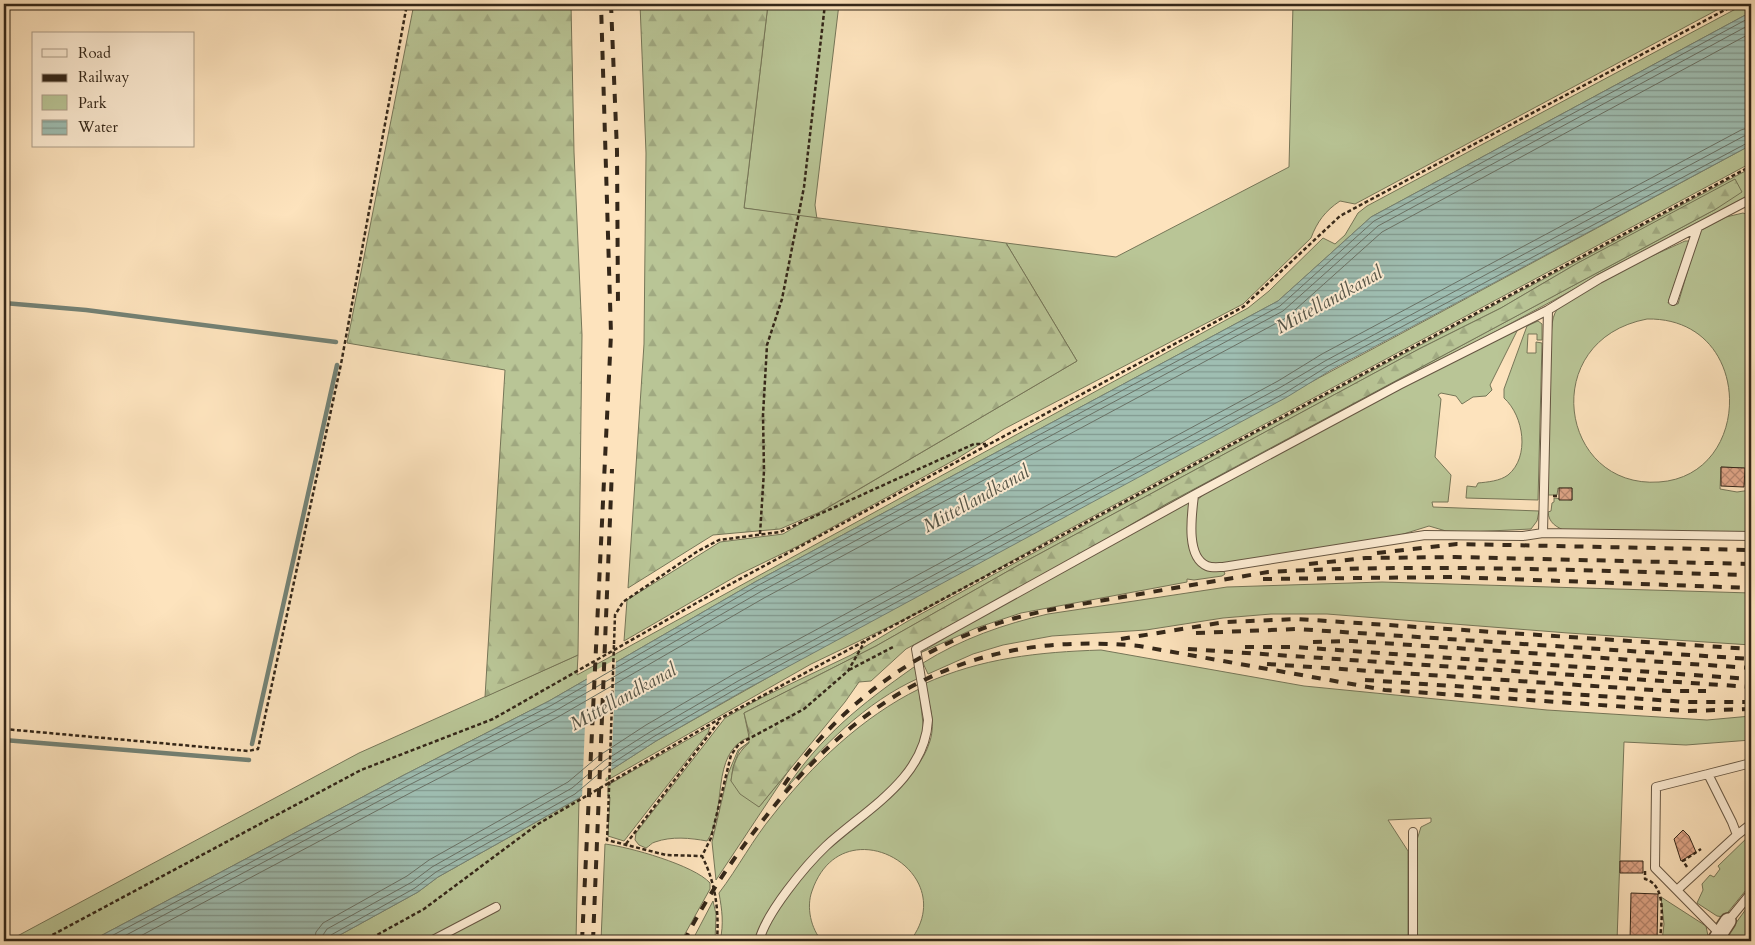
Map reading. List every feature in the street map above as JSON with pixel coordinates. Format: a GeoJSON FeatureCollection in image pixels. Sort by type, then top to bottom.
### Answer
{"type":"FeatureCollection","features":[{"type":"Feature","properties":{"kind":"street"},"geometry":{"type":"LineString","coordinates":[[1717,937],[1728,920]]}},
{"type":"Feature","properties":{"kind":"lane"},"geometry":{"type":"LineString","coordinates":[[759,941],[765,922],[774,909],[825,847],[907,774],[922,750],[928,732],[928,720],[916,649],[1194,495],[1399,385],[1548,310],[1599,278],[1751,199]]}},
{"type":"Feature","properties":{"kind":"lane"},"geometry":{"type":"LineString","coordinates":[[1673,301],[1698,227]]}},
{"type":"Feature","properties":{"kind":"lane"},"geometry":{"type":"LineString","coordinates":[[1543,533],[1548,310]]}},
{"type":"Feature","properties":{"kind":"lane"},"geometry":{"type":"LineString","coordinates":[[1194,495],[1191,536],[1198,558],[1207,566],[1224,567],[1425,535],[1523,536],[1543,533],[1751,536]]}},
{"type":"Feature","properties":{"kind":"lane"},"geometry":{"type":"LineString","coordinates":[[1717,937],[1678,890],[1655,868],[1656,787],[1751,763]]}},
{"type":"Feature","properties":{"kind":"lane"},"geometry":{"type":"LineString","coordinates":[[1708,774],[1737,835]]}},
{"type":"Feature","properties":{"kind":"lane"},"geometry":{"type":"LineString","coordinates":[[1678,890],[1751,824]]}},
{"type":"Feature","properties":{"kind":"lane"},"geometry":{"type":"LineString","coordinates":[[1413,832],[1413,941]]}},
{"type":"Feature","properties":{"kind":"lane"},"geometry":{"type":"LineString","coordinates":[[1728,920],[1751,893]]}},
{"type":"Feature","properties":{"kind":"lane"},"geometry":{"type":"LineString","coordinates":[[431,941],[496,907]]}},
{"type":"Feature","properties":{"kind":"path"},"geometry":{"type":"LineString","coordinates":[[4,729],[248,751],[258,748],[341,364],[407,4]]}},
{"type":"Feature","properties":{"kind":"path"},"geometry":{"type":"LineString","coordinates":[[760,534],[764,471],[763,415],[767,346],[782,299],[804,187],[825,4]]}},
{"type":"Feature","properties":{"kind":"path"},"geometry":{"type":"LineString","coordinates":[[41,941],[361,770],[493,719],[714,593],[1243,307],[1340,216],[1736,4]]}},
{"type":"Feature","properties":{"kind":"path"},"geometry":{"type":"LineString","coordinates":[[366,941],[424,909],[538,824],[721,718],[1751,166]]}},
{"type":"Feature","properties":{"kind":"path"},"geometry":{"type":"LineString","coordinates":[[702,856],[666,855],[607,840],[616,615],[628,597],[698,551],[719,540],[780,532],[974,444],[987,444]]}},
{"type":"Feature","properties":{"kind":"path"},"geometry":{"type":"LineString","coordinates":[[848,671],[865,641]]}},
{"type":"Feature","properties":{"kind":"path"},"geometry":{"type":"LineString","coordinates":[[702,856],[711,838],[726,772],[735,749],[804,708],[848,671],[893,647]]}},
{"type":"Feature","properties":{"kind":"path"},"geometry":{"type":"LineString","coordinates":[[626,844],[721,718]]}},
{"type":"Feature","properties":{"kind":"path"},"geometry":{"type":"LineString","coordinates":[[1683,861],[1701,849]]}},
{"type":"Feature","properties":{"kind":"path"},"geometry":{"type":"LineString","coordinates":[[702,856],[711,874],[719,914],[717,941]]}},
{"type":"Feature","properties":{"kind":"path"},"geometry":{"type":"LineString","coordinates":[[1659,895],[1661,908],[1660,941]]}},
{"type":"Feature","properties":{"kind":"green space"},"geometry":{"type":"Polygon","coordinates":[[[414,4],[571,4],[574,152],[582,335],[578,655],[485,697],[505,370],[347,343],[414,4]]]}},
{"type":"Feature","properties":{"kind":"green space"},"geometry":{"type":"Polygon","coordinates":[[[640,4],[768,4],[744,208],[1006,243],[1077,361],[820,512],[780,529],[713,535],[628,588],[644,344],[646,153],[640,4]]]}},
{"type":"Feature","properties":{"kind":"green space"},"geometry":{"type":"Polygon","coordinates":[[[768,4],[839,4],[815,205],[817,219],[744,208],[768,4]]]}},
{"type":"Feature","properties":{"kind":"green space"},"geometry":{"type":"Polygon","coordinates":[[[1293,4],[1728,4],[1355,204],[1340,201],[1322,217],[1311,238],[1243,304],[1004,429],[958,458],[798,546],[738,575],[624,641],[627,600],[720,542],[783,534],[1077,361],[1006,243],[1116,257],[1289,167],[1293,4]]]}},
{"type":"Feature","properties":{"kind":"green space"},"geometry":{"type":"Polygon","coordinates":[[[1745,4],[1751,4],[1751,12],[1371,217],[1278,301],[755,582],[549,701],[404,775],[91,941],[8,941],[359,753],[578,655],[577,675],[1248,308],[1269,291],[1323,238],[1335,244],[1345,235],[1358,213],[1367,206],[1745,4]]]}},
{"type":"Feature","properties":{"kind":"green space"},"geometry":{"type":"Polygon","coordinates":[[[1751,145],[1751,163],[1060,534],[926,609],[811,664],[606,781],[606,775],[611,770],[656,741],[866,622],[1751,145]]]}},
{"type":"Feature","properties":{"kind":"green space"},"geometry":{"type":"Polygon","coordinates":[[[1751,168],[1751,194],[1255,461],[1178,507],[1197,500],[1207,492],[1520,325],[1490,385],[1492,390],[1486,396],[1473,397],[1462,404],[1456,396],[1441,393],[1438,395],[1441,399],[1435,457],[1451,475],[1448,502],[1432,502],[1433,507],[1539,511],[1537,521],[1531,529],[1469,532],[1446,531],[1429,526],[1397,536],[1222,567],[1225,574],[1222,576],[1194,580],[1187,579],[1187,582],[1021,613],[976,628],[920,653],[1002,604],[1007,595],[1168,503],[1716,209],[1735,180],[1576,264],[1501,308],[1419,349],[1017,566],[876,646],[744,713],[749,737],[737,745],[729,756],[724,769],[717,815],[707,841],[674,838],[654,842],[646,848],[639,845],[635,840],[636,833],[725,718],[761,698],[851,655],[908,621],[1144,493],[1751,168]]]}},
{"type":"Feature","properties":{"kind":"green space"},"geometry":{"type":"Polygon","coordinates":[[[1735,179],[1742,192],[1716,209],[1168,503],[1044,575],[906,649],[871,681],[859,682],[845,702],[759,807],[740,794],[731,781],[736,760],[749,743],[749,733],[744,713],[876,646],[1017,566],[1419,349],[1501,308],[1576,264],[1735,179]]]}},
{"type":"Feature","properties":{"kind":"green space"},"geometry":{"type":"Polygon","coordinates":[[[1743,213],[1751,216],[1751,484],[1744,484],[1744,468],[1721,467],[1720,489],[1737,492],[1751,490],[1751,520],[1747,522],[1746,527],[1750,528],[1751,533],[1566,531],[1559,528],[1551,522],[1548,512],[1551,511],[1554,498],[1572,500],[1572,488],[1558,488],[1557,495],[1548,495],[1551,335],[1555,313],[1576,294],[1594,284],[1656,254],[1689,241],[1668,303],[1678,304],[1692,256],[1692,235],[1726,217],[1743,213]],[[1647,319],[1612,332],[1588,354],[1576,382],[1574,411],[1582,439],[1599,462],[1625,478],[1659,482],[1690,473],[1713,454],[1726,427],[1730,398],[1724,368],[1708,343],[1682,325],[1647,319]]]}},
{"type":"Feature","properties":{"kind":"green space"},"geometry":{"type":"Polygon","coordinates":[[[1538,321],[1542,324],[1542,340],[1537,340],[1537,334],[1528,334],[1527,353],[1536,353],[1536,342],[1542,343],[1538,500],[1466,498],[1467,486],[1476,487],[1478,483],[1494,481],[1505,477],[1515,467],[1519,458],[1522,447],[1520,426],[1511,406],[1504,398],[1504,389],[1527,326],[1538,321]]]}},
{"type":"Feature","properties":{"kind":"green space"},"geometry":{"type":"Polygon","coordinates":[[[1382,582],[1751,593],[1751,645],[1327,614],[1271,614],[1223,618],[1146,630],[1052,636],[1003,645],[973,654],[928,674],[923,663],[937,654],[983,633],[1015,622],[1048,614],[1227,587],[1382,582]]]}},
{"type":"Feature","properties":{"kind":"green space"},"geometry":{"type":"Polygon","coordinates":[[[1101,650],[1304,686],[1547,710],[1707,720],[1751,716],[1751,740],[1686,745],[1624,742],[1617,941],[1417,941],[1416,843],[1421,827],[1431,822],[1431,818],[1388,820],[1408,851],[1408,941],[910,941],[923,915],[922,892],[911,872],[893,857],[870,850],[848,852],[827,865],[812,891],[809,904],[812,924],[822,941],[762,941],[777,910],[814,864],[826,851],[900,787],[923,757],[932,734],[931,712],[924,684],[945,675],[989,662],[1055,652],[1101,650]]]}},
{"type":"Feature","properties":{"kind":"green space"},"geometry":{"type":"Polygon","coordinates":[[[914,667],[919,678],[880,700],[846,727],[829,742],[784,791],[813,753],[843,722],[914,667]]]}},
{"type":"Feature","properties":{"kind":"green space"},"geometry":{"type":"Polygon","coordinates":[[[919,689],[924,732],[916,755],[901,776],[886,792],[848,825],[831,836],[771,908],[763,921],[756,941],[720,941],[722,917],[719,893],[766,824],[788,796],[821,761],[858,728],[898,700],[919,689]]]}},
{"type":"Feature","properties":{"kind":"green space"},"geometry":{"type":"Polygon","coordinates":[[[710,727],[708,733],[624,841],[608,836],[610,797],[608,796],[608,785],[710,727]]]}},
{"type":"Feature","properties":{"kind":"green space"},"geometry":{"type":"Polygon","coordinates":[[[749,742],[739,751],[733,767],[731,781],[759,807],[789,770],[716,880],[712,842],[728,774],[738,750],[749,742]]]}},
{"type":"Feature","properties":{"kind":"green space"},"geometry":{"type":"Polygon","coordinates":[[[579,798],[576,941],[329,941],[418,892],[438,877],[579,798]]]}},
{"type":"Feature","properties":{"kind":"green space"},"geometry":{"type":"Polygon","coordinates":[[[1751,834],[1751,884],[1724,917],[1717,916],[1697,903],[1703,890],[1702,884],[1710,875],[1714,877],[1720,869],[1718,866],[1751,834]]]}},
{"type":"Feature","properties":{"kind":"green space"},"geometry":{"type":"Polygon","coordinates":[[[605,844],[660,858],[702,876],[710,883],[710,889],[681,941],[601,941],[605,844]]]}},
{"type":"Feature","properties":{"kind":"green space"},"geometry":{"type":"Polygon","coordinates":[[[1661,897],[1706,926],[1709,941],[1662,941],[1664,924],[1661,897]]]}},
{"type":"Feature","properties":{"kind":"green space"},"geometry":{"type":"Polygon","coordinates":[[[713,901],[716,914],[715,941],[692,941],[713,901]]]}},
{"type":"Feature","properties":{"kind":"green space"},"geometry":{"type":"Polygon","coordinates":[[[1751,902],[1751,941],[1723,941],[1751,902]]]}},
{"type":"Feature","properties":{"kind":"water","name":"Mittellandkanal"},"geometry":{"type":"Polygon","coordinates":[[[1751,12],[1751,145],[1331,370],[1287,397],[743,691],[656,741],[611,770],[579,798],[438,877],[418,892],[329,941],[91,941],[404,775],[549,701],[755,582],[1278,301],[1371,217],[1751,12]]]}},
{"type":"Feature","properties":{"kind":"pier"},"geometry":{"type":"Polygon","coordinates":[[[616,659],[611,774],[582,798],[587,675],[616,659]]]}},
{"type":"Feature","properties":{"kind":"building"},"geometry":{"type":"Polygon","coordinates":[[[1721,467],[1745,468],[1744,487],[1721,486],[1721,467]]]}},
{"type":"Feature","properties":{"kind":"building"},"geometry":{"type":"Polygon","coordinates":[[[1559,488],[1572,488],[1572,500],[1559,500],[1559,488]]]}},
{"type":"Feature","properties":{"kind":"building"},"geometry":{"type":"Polygon","coordinates":[[[1683,830],[1689,836],[1696,852],[1681,861],[1674,839],[1683,830]]]}},
{"type":"Feature","properties":{"kind":"building"},"geometry":{"type":"Polygon","coordinates":[[[1620,861],[1643,861],[1643,873],[1620,873],[1620,861]]]}},
{"type":"Feature","properties":{"kind":"building"},"geometry":{"type":"Polygon","coordinates":[[[1631,893],[1658,894],[1657,941],[1630,941],[1631,893]]]}},
{"type":"Feature","properties":{"kind":"waterway"},"geometry":{"type":"LineString","coordinates":[[4,303],[86,310],[336,342]]}},
{"type":"Feature","properties":{"kind":"waterway"},"geometry":{"type":"LineString","coordinates":[[252,744],[337,365]]}},
{"type":"Feature","properties":{"kind":"waterway"},"geometry":{"type":"LineString","coordinates":[[4,740],[249,760]]}},
{"type":"Feature","properties":{"kind":"railway"},"geometry":{"type":"LineString","coordinates":[[582,941],[611,334],[601,4]]}},
{"type":"Feature","properties":{"kind":"railway"},"geometry":{"type":"LineString","coordinates":[[611,4],[617,151],[618,306]]}},
{"type":"Feature","properties":{"kind":"railway"},"geometry":{"type":"LineString","coordinates":[[593,941],[612,469]]}},
{"type":"Feature","properties":{"kind":"railway"},"geometry":{"type":"LineString","coordinates":[[1377,553],[1457,544],[1751,550]]}},
{"type":"Feature","properties":{"kind":"railway"},"geometry":{"type":"LineString","coordinates":[[1309,564],[1366,558],[1455,557],[1751,564]]}},
{"type":"Feature","properties":{"kind":"railway"},"geometry":{"type":"LineString","coordinates":[[784,785],[803,759],[848,710],[901,670],[959,638],[1005,621],[1035,613],[1268,572],[1328,569],[1449,568],[1751,575]]}},
{"type":"Feature","properties":{"kind":"railway"},"geometry":{"type":"LineString","coordinates":[[1263,579],[1453,577],[1751,588]]}},
{"type":"Feature","properties":{"kind":"railway"},"geometry":{"type":"LineString","coordinates":[[1121,639],[1225,622],[1297,619],[1751,649]]}},
{"type":"Feature","properties":{"kind":"railway"},"geometry":{"type":"LineString","coordinates":[[1196,633],[1297,629],[1751,659]]}},
{"type":"Feature","properties":{"kind":"railway"},"geometry":{"type":"LineString","coordinates":[[1313,642],[1352,641],[1751,668]]}},
{"type":"Feature","properties":{"kind":"railway"},"geometry":{"type":"LineString","coordinates":[[684,941],[710,895],[760,824],[798,778],[838,739],[880,706],[924,680],[972,661],[1023,649],[1079,644],[1139,646],[1385,690],[1686,711],[1751,709]]}},
{"type":"Feature","properties":{"kind":"railway"},"geometry":{"type":"LineString","coordinates":[[1245,647],[1294,647],[1751,679]]}},
{"type":"Feature","properties":{"kind":"railway"},"geometry":{"type":"LineString","coordinates":[[1188,649],[1751,687]]}},
{"type":"Feature","properties":{"kind":"railway"},"geometry":{"type":"LineString","coordinates":[[1267,664],[1668,691],[1706,691]]}},
{"type":"Feature","properties":{"kind":"railway"},"geometry":{"type":"LineString","coordinates":[[1365,680],[1688,702],[1751,702]]}}]}
